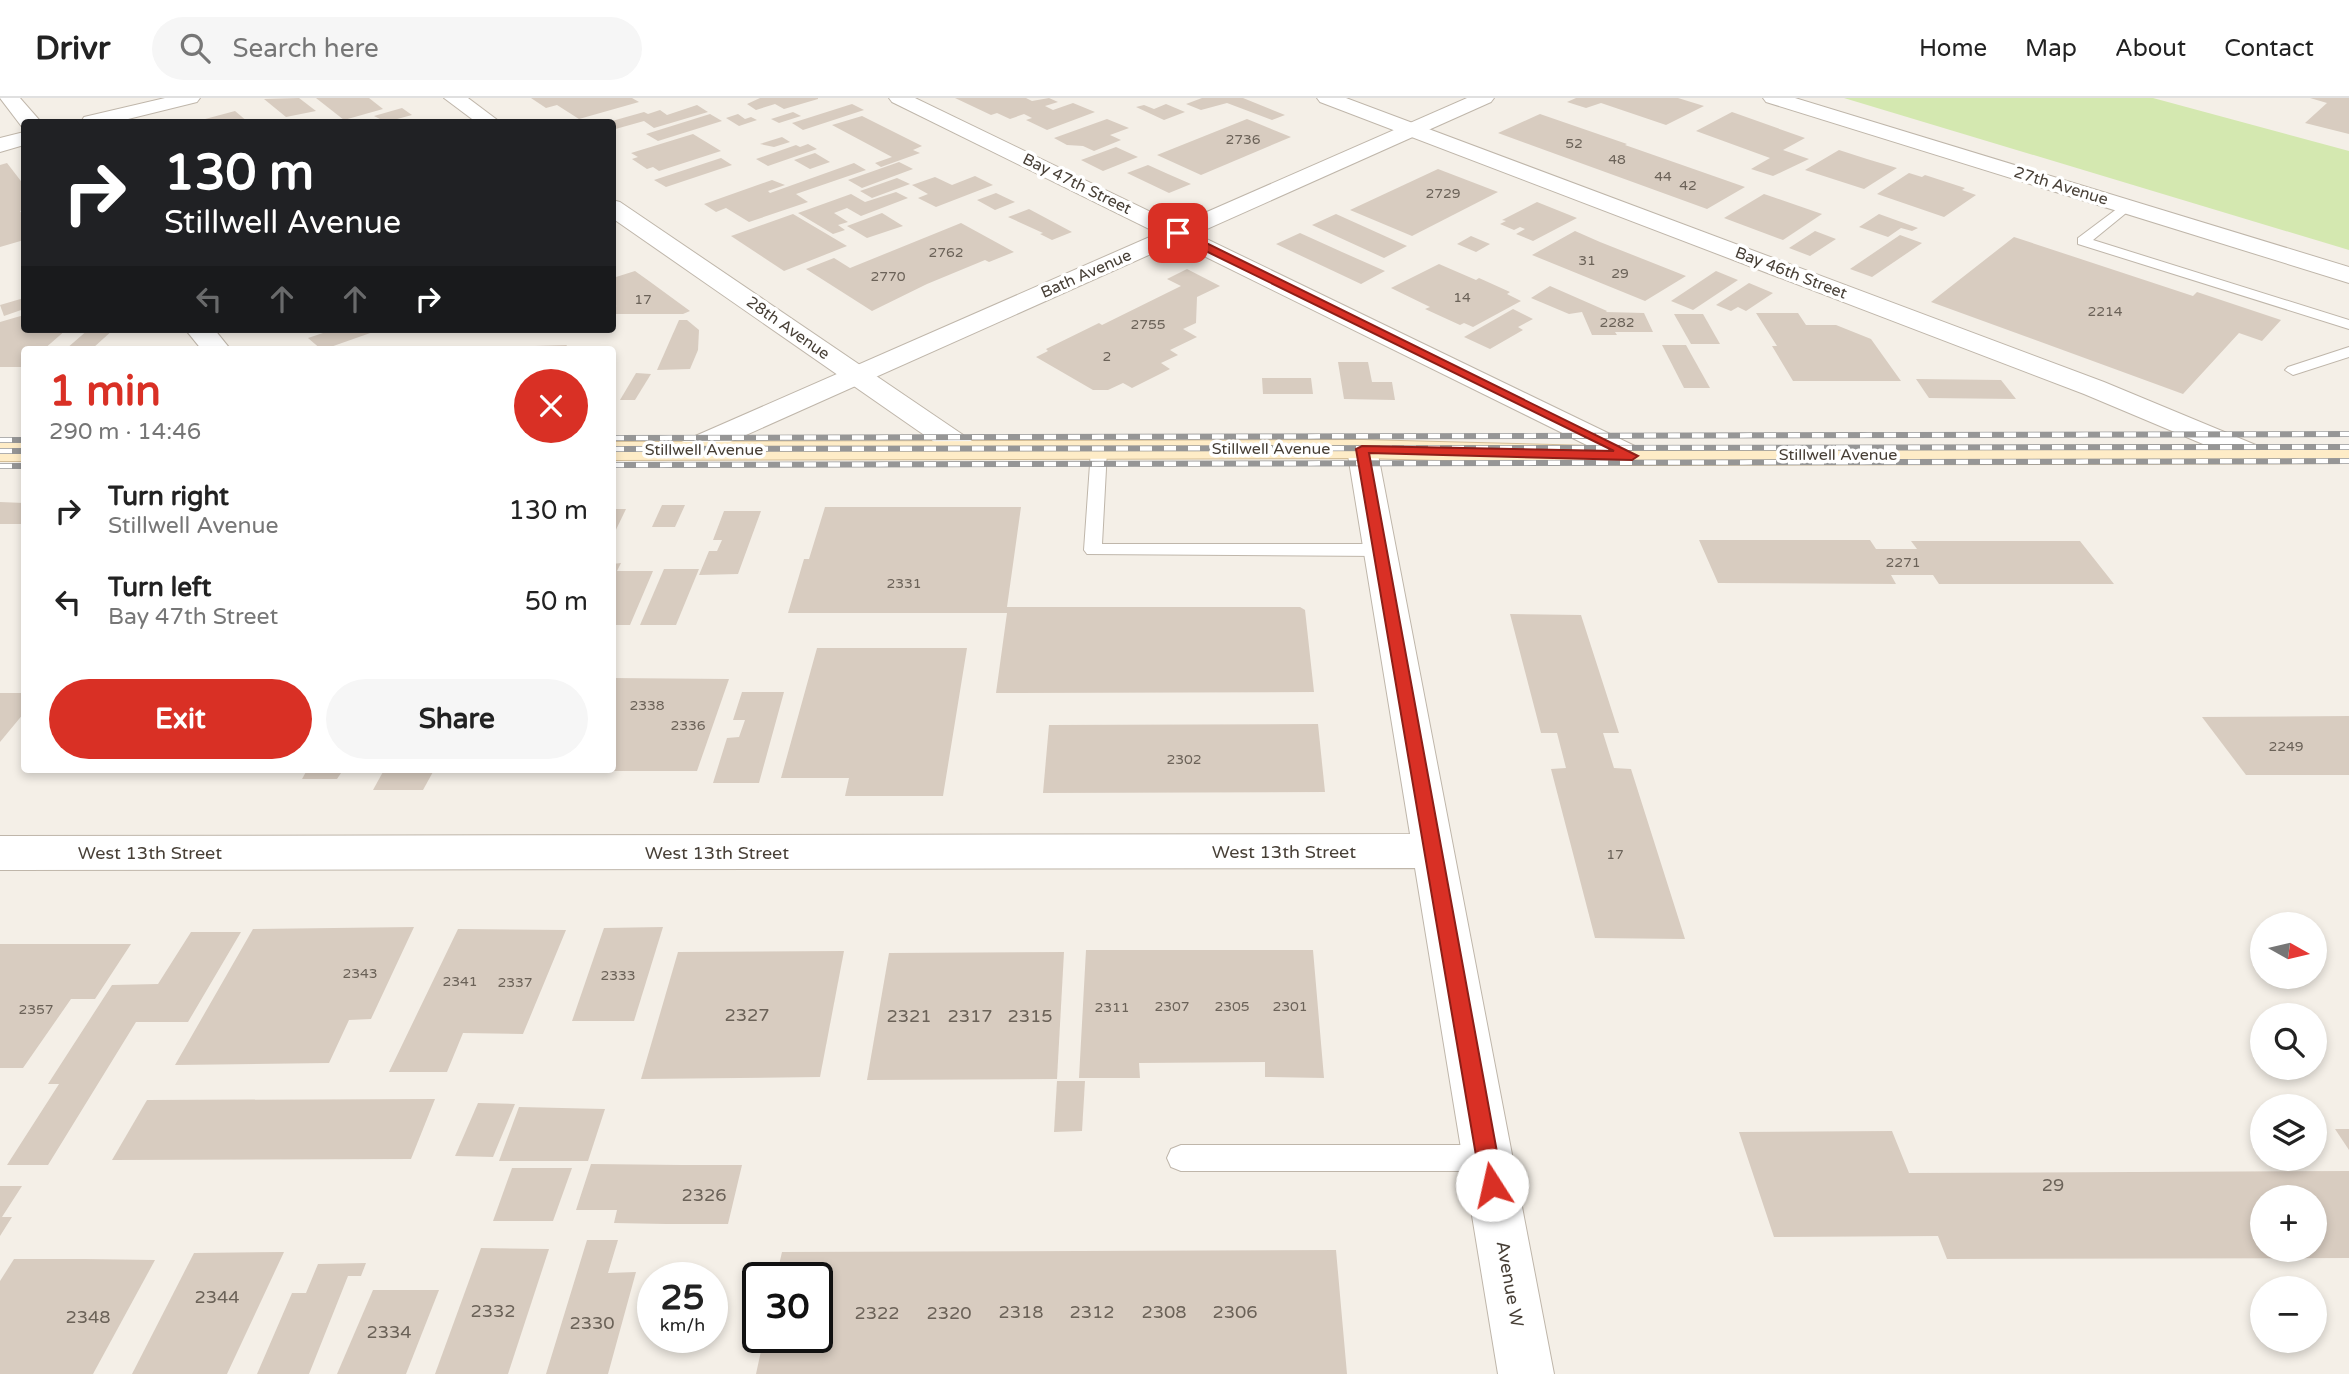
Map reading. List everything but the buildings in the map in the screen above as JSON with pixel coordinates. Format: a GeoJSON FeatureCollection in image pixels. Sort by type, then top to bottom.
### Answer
{"type":"FeatureCollection","features":[{"type":"Feature","properties":{"kind":"main road","name":"Stillwell Avenue"},"geometry":{"type":"LineString","coordinates":[[616,451],[1362,449],[1632,456],[2349,454]]}},
{"type":"Feature","properties":{"kind":"main road"},"geometry":{"type":"LineString","coordinates":[[0,452],[21,452]]}},
{"type":"Feature","properties":{"kind":"street"},"geometry":{"type":"LineString","coordinates":[[9,98],[27,119]]}},
{"type":"Feature","properties":{"kind":"street"},"geometry":{"type":"LineString","coordinates":[[104,119],[190,98]]}},
{"type":"Feature","properties":{"kind":"street"},"geometry":{"type":"LineString","coordinates":[[454,98],[485,119]]}},
{"type":"Feature","properties":{"kind":"street","name":"Bay 47th Street"},"geometry":{"type":"LineString","coordinates":[[899,98],[1632,456]]}},
{"type":"Feature","properties":{"kind":"street","name":"Bay 46th Street"},"geometry":{"type":"LineString","coordinates":[[1327,98],[2094,388],[2252,454]]}},
{"type":"Feature","properties":{"kind":"street","name":"Bath Avenue"},"geometry":{"type":"LineString","coordinates":[[688,450],[1484,98]]}},
{"type":"Feature","properties":{"kind":"street","name":"27th Avenue"},"geometry":{"type":"LineString","coordinates":[[1773,98],[2349,275]]}},
{"type":"Feature","properties":{"kind":"street"},"geometry":{"type":"LineString","coordinates":[[0,145],[21,140]]}},
{"type":"Feature","properties":{"kind":"street","name":"28th Avenue"},"geometry":{"type":"LineString","coordinates":[[616,210],[964,449]]}},
{"type":"Feature","properties":{"kind":"street","name":"Avenue W"},"geometry":{"type":"LineString","coordinates":[[1362,449],[1525,1374]]}},
{"type":"Feature","properties":{"kind":"street","name":"West 13th Street"},"geometry":{"type":"LineString","coordinates":[[0,853],[1433,851]]}},
{"type":"Feature","properties":{"kind":"lane"},"geometry":{"type":"LineString","coordinates":[[2126,206],[2084,241],[2349,325]]}},
{"type":"Feature","properties":{"kind":"lane"},"geometry":{"type":"LineString","coordinates":[[2294,370],[2349,352]]}},
{"type":"Feature","properties":{"kind":"lane"},"geometry":{"type":"LineString","coordinates":[[1099,450],[1093,550],[1380,550]]}},
{"type":"Feature","properties":{"kind":"lane"},"geometry":{"type":"LineString","coordinates":[[1181,1158],[1487,1158]]}},
{"type":"Feature","properties":{"kind":"green space"},"geometry":{"type":"Polygon","coordinates":[[[1844,98],[2153,98],[2349,151],[2349,250],[1844,98]]]}},
{"type":"Feature","properties":{"kind":"railway"},"geometry":{"type":"LineString","coordinates":[[616,438],[2349,434]]}},
{"type":"Feature","properties":{"kind":"railway"},"geometry":{"type":"LineString","coordinates":[[0,440],[21,440]]}},
{"type":"Feature","properties":{"kind":"railway"},"geometry":{"type":"LineString","coordinates":[[616,449],[2349,447]]}},
{"type":"Feature","properties":{"kind":"railway"},"geometry":{"type":"LineString","coordinates":[[0,451],[21,451]]}},
{"type":"Feature","properties":{"kind":"railway"},"geometry":{"type":"LineString","coordinates":[[616,465],[2349,461]]}},
{"type":"Feature","properties":{"kind":"railway"},"geometry":{"type":"LineString","coordinates":[[0,466],[21,466]]}},
{"type":"Feature","properties":{"kind":"route"},"geometry":{"type":"LineString","coordinates":[[1178,233],[1632,456],[1362,449],[1492,1185]]}}]}
